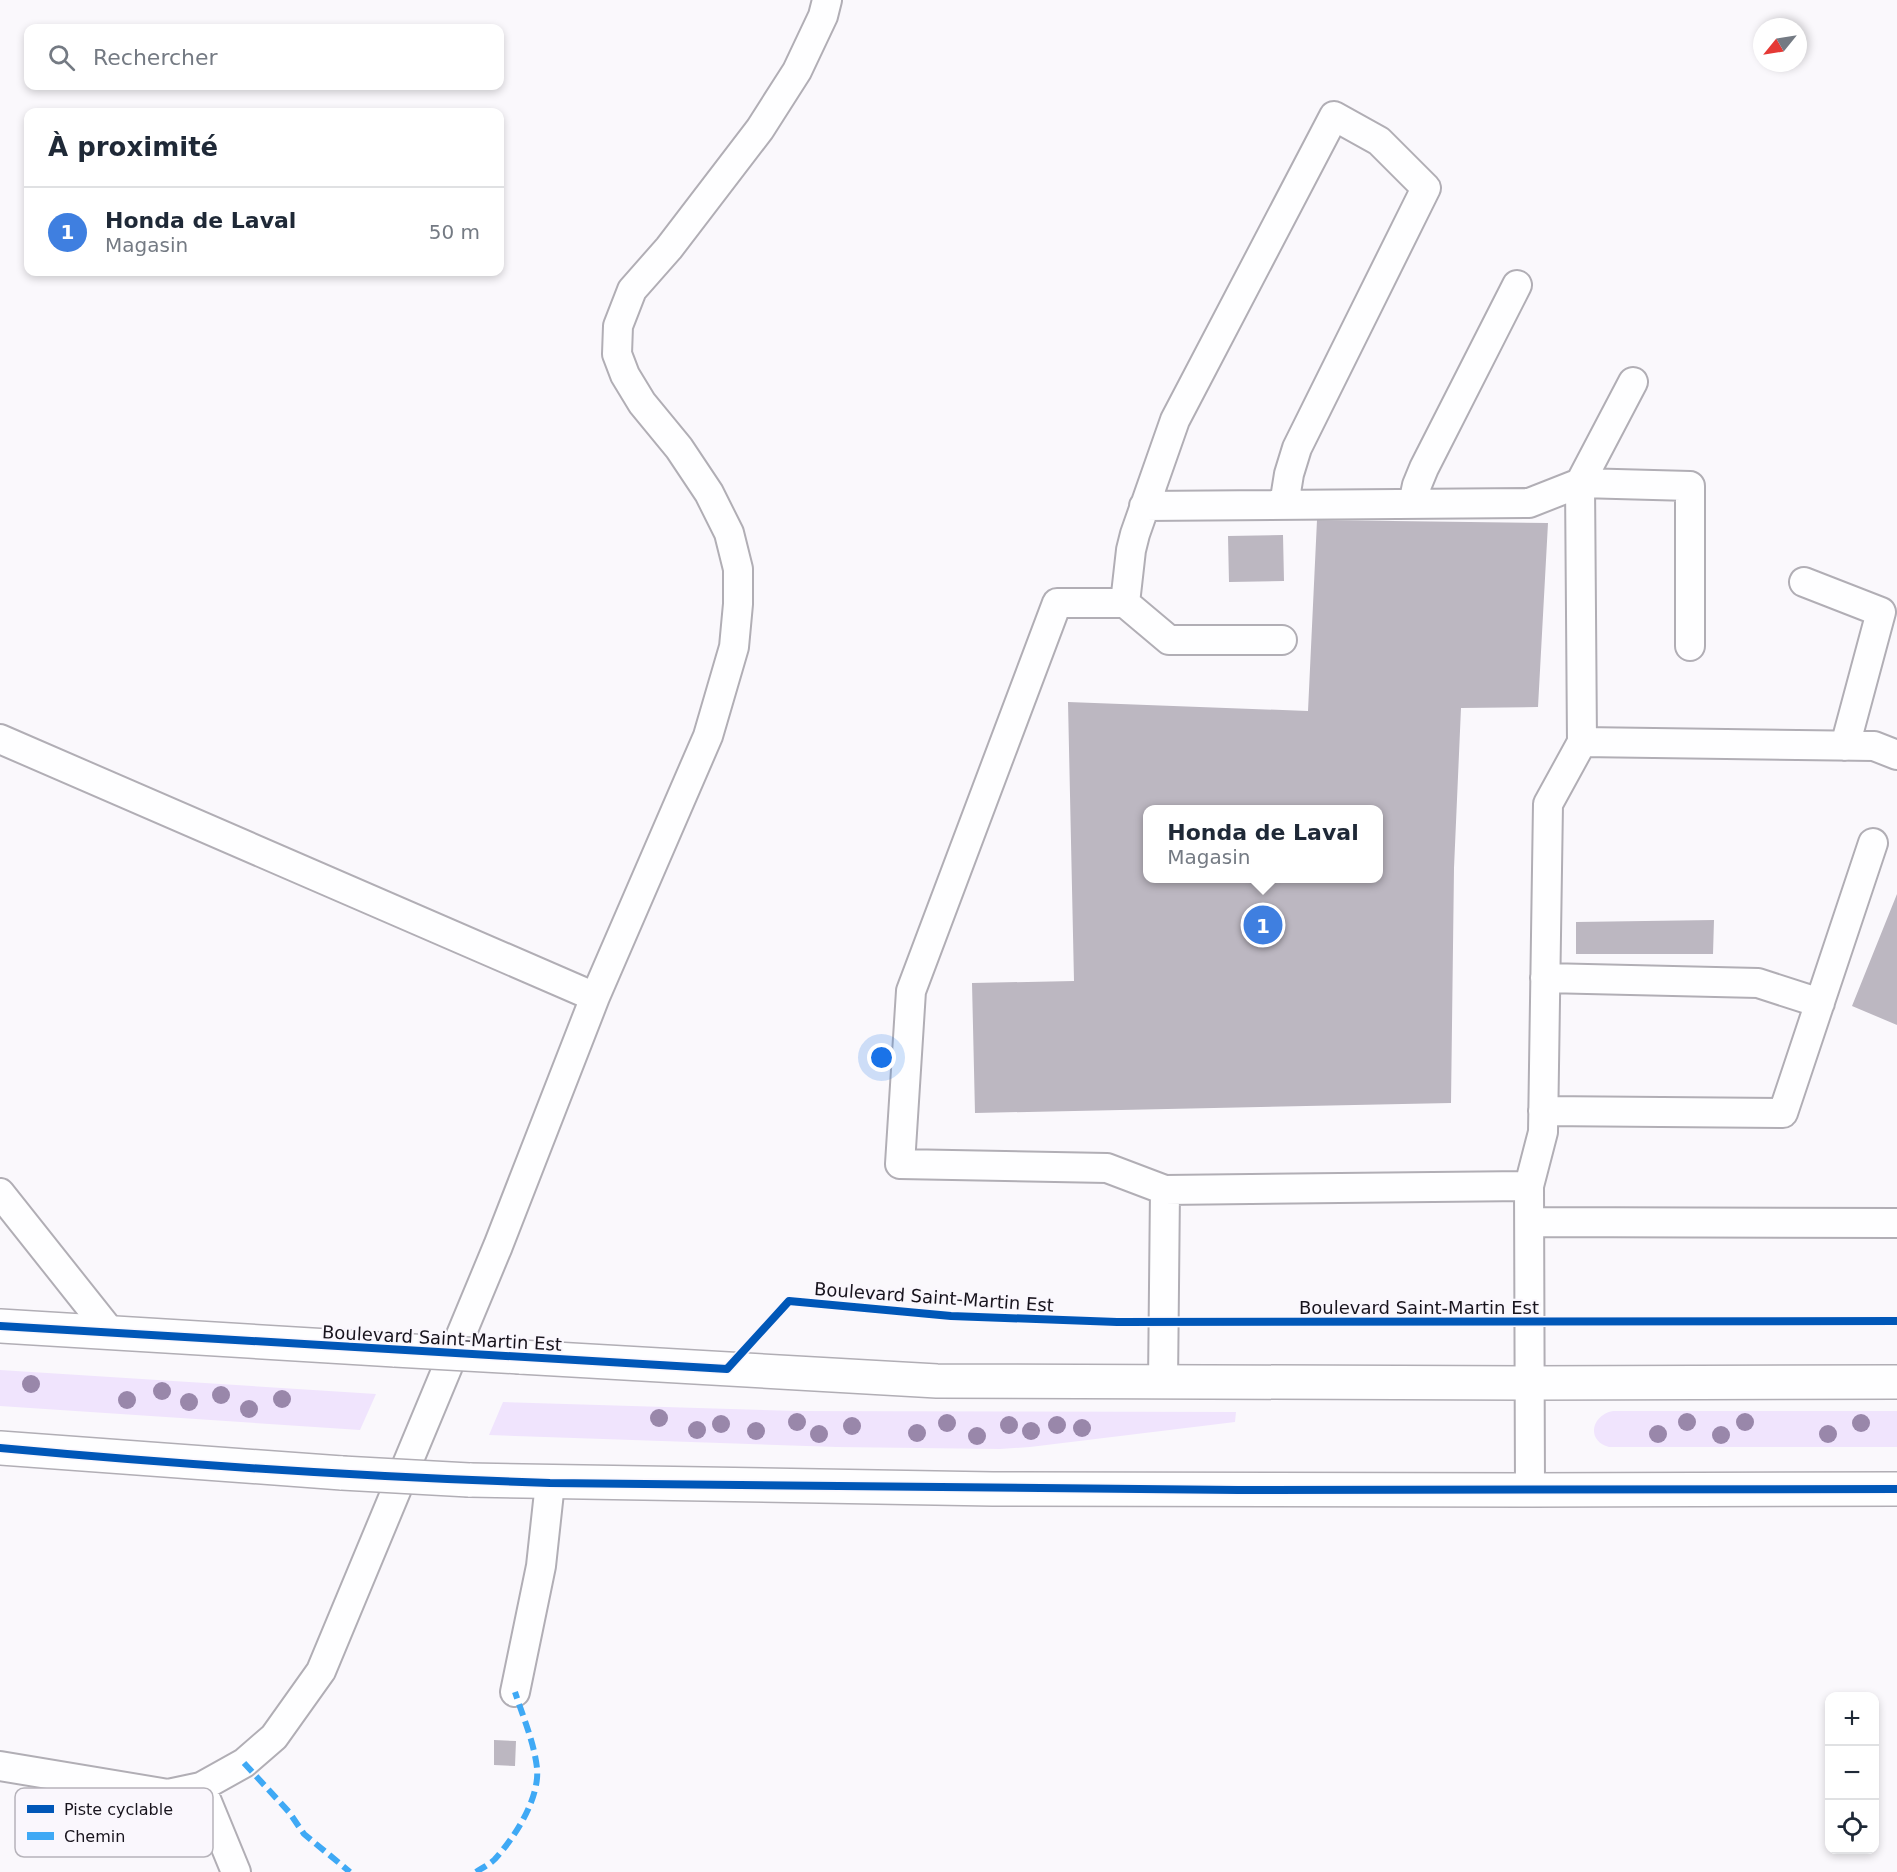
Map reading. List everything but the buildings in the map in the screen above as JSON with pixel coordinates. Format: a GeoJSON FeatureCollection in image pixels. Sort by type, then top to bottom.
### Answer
{"type":"FeatureCollection","features":[{"type":"Feature","properties":{"kind":"main road","name":"Boulevard Saint-Martin Est"},"geometry":{"type":"LineString","coordinates":[[0,1326],[937,1381],[1897,1382]]}},
{"type":"Feature","properties":{"kind":"main road"},"geometry":{"type":"LineString","coordinates":[[0,1448],[342,1473],[550,1483],[993,1489],[1897,1489]]}},
{"type":"Feature","properties":{"kind":"lane"},"geometry":{"type":"LineString","coordinates":[[196,1788],[244,1763],[274,1737],[321,1671],[498,1246],[595,997],[708,736],[734,647],[738,569],[729,533],[709,493],[679,448],[642,403],[625,375],[617,354],[618,326],[632,290],[669,248],[760,129],[798,71],[827,0]]}},
{"type":"Feature","properties":{"kind":"lane"},"geometry":{"type":"LineString","coordinates":[[1125,603],[1131,550],[1175,420],[1334,116],[1379,141],[1426,188],[1297,448],[1289,474],[1284,505]]}},
{"type":"Feature","properties":{"kind":"lane"},"geometry":{"type":"LineString","coordinates":[[1413,504],[1424,468],[1517,285]]}},
{"type":"Feature","properties":{"kind":"lane"},"geometry":{"type":"LineString","coordinates":[[1530,1490],[1529,1186],[1543,1132],[1548,804],[1582,742],[1580,483],[1633,382]]}},
{"type":"Feature","properties":{"kind":"lane"},"geometry":{"type":"LineString","coordinates":[[1144,506],[1529,503],[1580,483],[1690,486],[1690,646]]}},
{"type":"Feature","properties":{"kind":"lane"},"geometry":{"type":"LineString","coordinates":[[1804,582],[1881,612],[1845,746]]}},
{"type":"Feature","properties":{"kind":"lane"},"geometry":{"type":"LineString","coordinates":[[1282,640],[1169,640],[1125,603],[1057,603],[911,991],[900,1164],[1107,1168],[1165,1190],[1529,1186]]}},
{"type":"Feature","properties":{"kind":"lane"},"geometry":{"type":"LineString","coordinates":[[0,738],[595,997]]}},
{"type":"Feature","properties":{"kind":"lane"},"geometry":{"type":"LineString","coordinates":[[1582,742],[1874,746],[1897,755]]}},
{"type":"Feature","properties":{"kind":"lane"},"geometry":{"type":"LineString","coordinates":[[1543,1111],[1783,1113],[1873,843]]}},
{"type":"Feature","properties":{"kind":"lane"},"geometry":{"type":"LineString","coordinates":[[1545,978],[1758,984],[1820,1003]]}},
{"type":"Feature","properties":{"kind":"lane"},"geometry":{"type":"LineString","coordinates":[[1163,1383],[1165,1190]]}},
{"type":"Feature","properties":{"kind":"lane"},"geometry":{"type":"LineString","coordinates":[[0,1193],[112,1334]]}},
{"type":"Feature","properties":{"kind":"lane"},"geometry":{"type":"LineString","coordinates":[[1530,1222],[1897,1223]]}},
{"type":"Feature","properties":{"kind":"lane"},"geometry":{"type":"LineString","coordinates":[[515,1692],[541,1566],[550,1483]]}},
{"type":"Feature","properties":{"kind":"lane"},"geometry":{"type":"LineString","coordinates":[[0,1766],[132,1788]]}},
{"type":"Feature","properties":{"kind":"lane"},"geometry":{"type":"LineString","coordinates":[[213,1816],[236,1872]]}},
{"type":"Feature","properties":{"kind":"shaded area"},"geometry":{"type":"Polygon","coordinates":[[[0,1370],[376,1394],[360,1430],[0,1406],[0,1370]]]}},
{"type":"Feature","properties":{"kind":"shaded area"},"geometry":{"type":"Polygon","coordinates":[[[503,1402],[795,1411],[1236,1412],[1235,1422],[1030,1447],[1000,1449],[836,1447],[489,1435],[503,1402]]]}},
{"type":"Feature","properties":{"kind":"shaded area"},"geometry":{"type":"Polygon","coordinates":[[[1613,1411],[1897,1411],[1897,1447],[1609,1447],[1597,1439],[1594,1428],[1600,1417],[1613,1411]]]}},
{"type":"Feature","properties":{"kind":"marked path"},"geometry":{"type":"LineString","coordinates":[[476,1872],[495,1859],[510,1840],[525,1816],[535,1792],[536,1758],[515,1692]]}},
{"type":"Feature","properties":{"kind":"marked path"},"geometry":{"type":"LineString","coordinates":[[244,1763],[289,1812],[304,1834],[350,1872]]}},
{"type":"Feature","properties":{"kind":"cycle path"},"geometry":{"type":"LineString","coordinates":[[0,1326],[727,1369],[789,1301],[951,1316],[1117,1322],[1897,1321]]}},
{"type":"Feature","properties":{"kind":"cycle path"},"geometry":{"type":"LineString","coordinates":[[0,1448],[275,1470],[550,1483],[1238,1490],[1897,1489]]}},
{"type":"Feature","properties":{"kind":"place","name":"Honda de Laval"},"geometry":{"type":"Point","coordinates":[1263,925]}}]}
